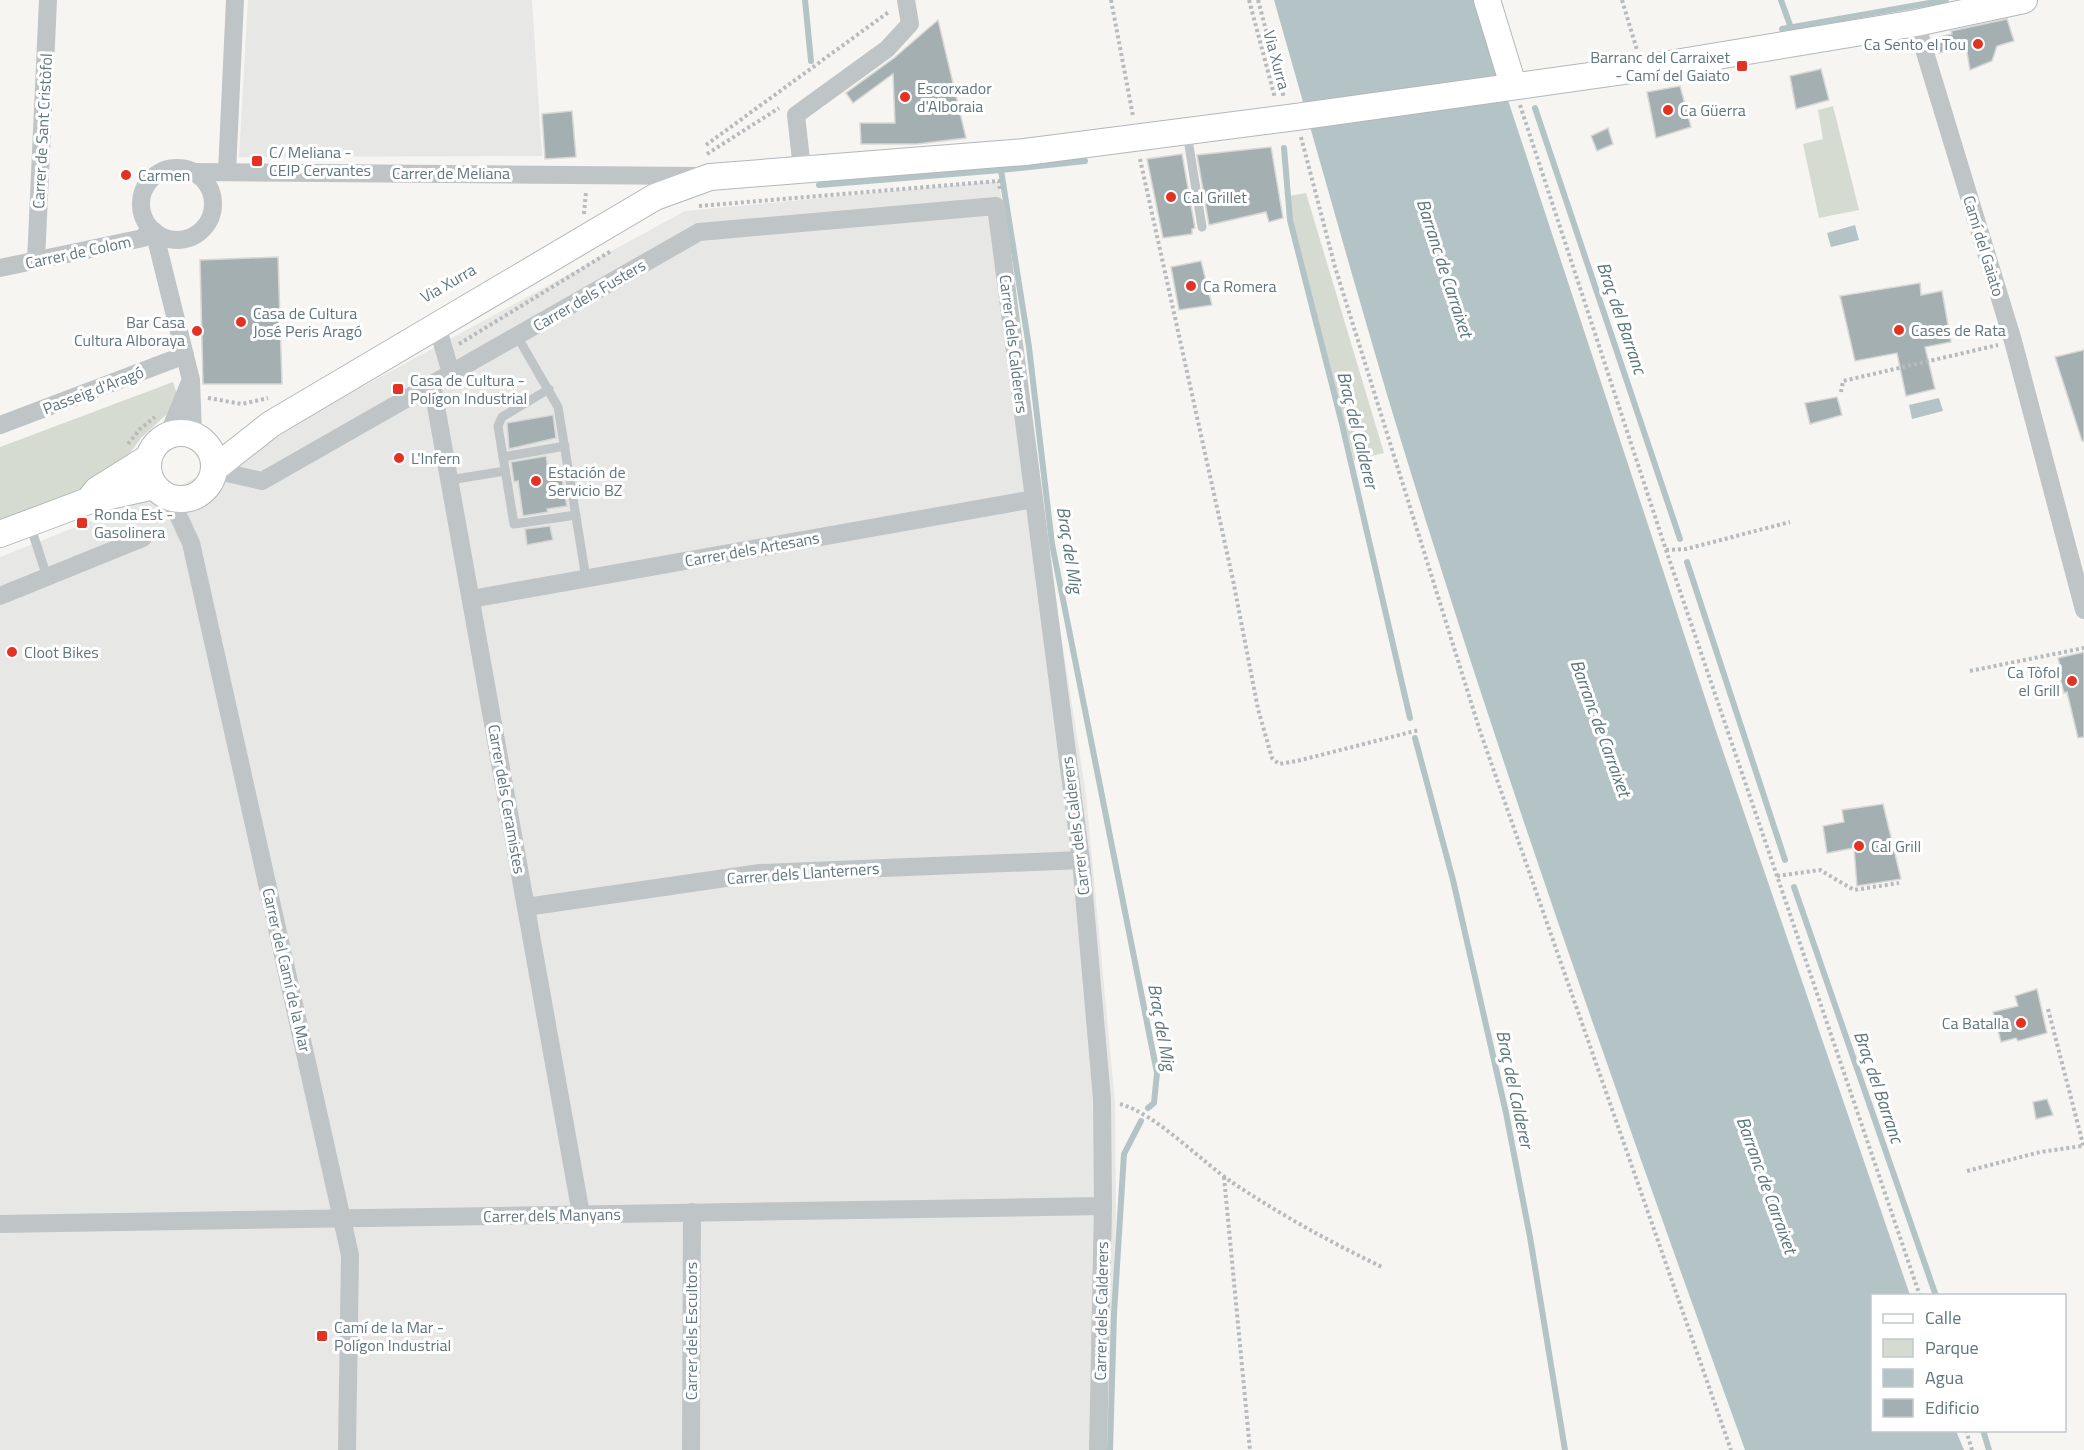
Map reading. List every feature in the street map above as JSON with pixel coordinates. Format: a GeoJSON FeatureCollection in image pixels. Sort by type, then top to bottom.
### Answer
{"type":"FeatureCollection","features":[{"type":"Feature","properties":{"kind":"main road"},"geometry":{"type":"LineString","coordinates":[[1487,0],[1509,81]]}},
{"type":"Feature","properties":{"kind":"main road"},"geometry":{"type":"LineString","coordinates":[[88,501],[137,453],[156,444],[193,444],[271,424],[707,166],[802,169],[1025,152],[1187,131],[1294,109],[1509,81],[1639,69],[1916,22],[2024,0]]}},
{"type":"Feature","properties":{"kind":"main road"},"geometry":{"type":"LineString","coordinates":[[0,534],[88,501],[162,492],[189,499],[208,487],[193,444]]}},
{"type":"Feature","properties":{"kind":"main road"},"geometry":{"type":"LineString","coordinates":[[137,453],[162,492]]}},
{"type":"Feature","properties":{"kind":"street","name":"Carrer de Sant Cristòfol"},"geometry":{"type":"LineString","coordinates":[[36,261],[48,0]]}},
{"type":"Feature","properties":{"kind":"street"},"geometry":{"type":"LineString","coordinates":[[227,172],[235,0]]}},
{"type":"Feature","properties":{"kind":"street"},"geometry":{"type":"LineString","coordinates":[[802,169],[796,115],[887,50],[910,24],[901,3]]}},
{"type":"Feature","properties":{"kind":"street","name":"Camí del Gaiato"},"geometry":{"type":"LineString","coordinates":[[1916,22],[2013,341],[2084,610]]}},
{"type":"Feature","properties":{"kind":"street","name":"Carrer de Meliana"},"geometry":{"type":"LineString","coordinates":[[192,172],[593,174],[707,166]]}},
{"type":"Feature","properties":{"kind":"street"},"geometry":{"type":"LineString","coordinates":[[152,230],[161,236],[178,240],[195,235],[204,227],[210,217],[211,195],[201,178],[183,169],[163,171],[146,185],[141,208],[152,230],[185,355],[192,387],[193,444]]}},
{"type":"Feature","properties":{"kind":"street","name":"Carrer dels Fusters"},"geometry":{"type":"LineString","coordinates":[[193,444],[262,480],[699,232],[998,200]]}},
{"type":"Feature","properties":{"kind":"street","name":"Carrer dels Calderers"},"geometry":{"type":"LineString","coordinates":[[998,200],[1081,860],[1102,1099],[1103,1206],[1098,1450]]}},
{"type":"Feature","properties":{"kind":"street","name":"Carrer de Colom"},"geometry":{"type":"LineString","coordinates":[[0,268],[143,238],[152,230]]}},
{"type":"Feature","properties":{"kind":"street"},"geometry":{"type":"LineString","coordinates":[[162,266],[178,240]]}},
{"type":"Feature","properties":{"kind":"street"},"geometry":{"type":"LineString","coordinates":[[437,326],[451,373]]}},
{"type":"Feature","properties":{"kind":"street","name":"Passeig d'Aragó"},"geometry":{"type":"LineString","coordinates":[[0,425],[185,355]]}},
{"type":"Feature","properties":{"kind":"street","name":"Carrer dels Ceramistes"},"geometry":{"type":"LineString","coordinates":[[432,384],[581,1214]]}},
{"type":"Feature","properties":{"kind":"street"},"geometry":{"type":"LineString","coordinates":[[192,387],[193,444]]}},
{"type":"Feature","properties":{"kind":"street","name":"Carrer del Camí de la Mar"},"geometry":{"type":"LineString","coordinates":[[162,492],[191,543],[343,1218],[350,1255],[347,1450]]}},
{"type":"Feature","properties":{"kind":"street","name":"Carrer dels Artesans"},"geometry":{"type":"LineString","coordinates":[[471,598],[1034,499]]}},
{"type":"Feature","properties":{"kind":"street"},"geometry":{"type":"LineString","coordinates":[[0,596],[144,538]]}},
{"type":"Feature","properties":{"kind":"street","name":"Carrer dels Llanterners"},"geometry":{"type":"LineString","coordinates":[[526,907],[760,873],[1081,860]]}},
{"type":"Feature","properties":{"kind":"street","name":"Carrer dels Manyans"},"geometry":{"type":"LineString","coordinates":[[0,1224],[1103,1206]]}},
{"type":"Feature","properties":{"kind":"street","name":"Carrer dels Escultors"},"geometry":{"type":"LineString","coordinates":[[691,1450],[692,1212]]}},
{"type":"Feature","properties":{"kind":"lane"},"geometry":{"type":"LineString","coordinates":[[1187,131],[1202,227]]}},
{"type":"Feature","properties":{"kind":"lane"},"geometry":{"type":"LineString","coordinates":[[517,336],[558,407],[586,578]]}},
{"type":"Feature","properties":{"kind":"lane"},"geometry":{"type":"LineString","coordinates":[[549,389],[502,417],[498,426],[514,524],[576,515]]}},
{"type":"Feature","properties":{"kind":"lane"},"geometry":{"type":"LineString","coordinates":[[503,457],[565,446]]}},
{"type":"Feature","properties":{"kind":"lane"},"geometry":{"type":"LineString","coordinates":[[450,480],[506,471]]}},
{"type":"Feature","properties":{"kind":"lane"},"geometry":{"type":"LineString","coordinates":[[25,524],[34,537],[47,577]]}},
{"type":"Feature","properties":{"kind":"path"},"geometry":{"type":"LineString","coordinates":[[1111,0],[1136,138],[1233,580],[1258,709],[1272,758],[1280,764],[1297,761],[1419,730]]}},
{"type":"Feature","properties":{"kind":"path","name":"Via Xurra"},"geometry":{"type":"LineString","coordinates":[[1249,0],[1276,104],[1294,109]]}},
{"type":"Feature","properties":{"kind":"path"},"geometry":{"type":"LineString","coordinates":[[1258,0],[1283,85],[1294,109],[1335,267],[1480,731],[1731,1450]]}},
{"type":"Feature","properties":{"kind":"path"},"geometry":{"type":"LineString","coordinates":[[1622,0],[1636,42],[1639,69]]}},
{"type":"Feature","properties":{"kind":"path"},"geometry":{"type":"LineString","coordinates":[[706,145],[901,3]]}},
{"type":"Feature","properties":{"kind":"path"},"geometry":{"type":"LineString","coordinates":[[1509,81],[1919,1294]]}},
{"type":"Feature","properties":{"kind":"path"},"geometry":{"type":"LineString","coordinates":[[707,166],[716,150],[780,107]]}},
{"type":"Feature","properties":{"kind":"path"},"geometry":{"type":"LineString","coordinates":[[581,219],[584,216],[586,191],[593,174]]}},
{"type":"Feature","properties":{"kind":"path"},"geometry":{"type":"LineString","coordinates":[[695,206],[999,181],[998,200]]}},
{"type":"Feature","properties":{"kind":"path"},"geometry":{"type":"LineString","coordinates":[[445,353],[614,249]]}},
{"type":"Feature","properties":{"kind":"path"},"geometry":{"type":"LineString","coordinates":[[1841,392],[1843,381],[2013,341]]}},
{"type":"Feature","properties":{"kind":"path"},"geometry":{"type":"LineString","coordinates":[[192,387],[232,404],[249,404],[271,397]]}},
{"type":"Feature","properties":{"kind":"path"},"geometry":{"type":"LineString","coordinates":[[137,453],[140,429],[193,444]]}},
{"type":"Feature","properties":{"kind":"path"},"geometry":{"type":"LineString","coordinates":[[1666,550],[1686,549],[1790,522]]}},
{"type":"Feature","properties":{"kind":"path"},"geometry":{"type":"LineString","coordinates":[[1970,671],[2084,648]]}},
{"type":"Feature","properties":{"kind":"path"},"geometry":{"type":"LineString","coordinates":[[1777,876],[1820,870],[1854,890],[1899,883]]}},
{"type":"Feature","properties":{"kind":"path"},"geometry":{"type":"LineString","coordinates":[[1966,1171],[2040,1152],[2083,1147],[2048,1009]]}},
{"type":"Feature","properties":{"kind":"path"},"geometry":{"type":"LineString","coordinates":[[1102,1099],[1135,1110],[1224,1176],[1319,1237],[1382,1267]]}},
{"type":"Feature","properties":{"kind":"path"},"geometry":{"type":"LineString","coordinates":[[1224,1176],[1250,1450]]}},
{"type":"Feature","properties":{"kind":"path"},"geometry":{"type":"LineString","coordinates":[[1966,1432],[1972,1450]]}},
{"type":"Feature","properties":{"kind":"shaded area"},"geometry":{"type":"Polygon","coordinates":[[[248,0],[532,0],[542,156],[239,157],[248,0]]]}},
{"type":"Feature","properties":{"kind":"shaded area"},"geometry":{"type":"Polygon","coordinates":[[[999,181],[1040,500],[1086,795],[1115,1102],[1116,1214],[1108,1450],[0,1450],[0,557],[180,486],[685,211],[999,181]]]}},
{"type":"Feature","properties":{"kind":"green space"},"geometry":{"type":"Polygon","coordinates":[[[1833,106],[1859,210],[1819,218],[1803,144],[1823,139],[1818,110],[1833,106]]]}},
{"type":"Feature","properties":{"kind":"green space"},"geometry":{"type":"Polygon","coordinates":[[[1306,193],[1384,453],[1354,460],[1292,219],[1289,196],[1306,193]]]}},
{"type":"Feature","properties":{"kind":"green space"},"geometry":{"type":"Polygon","coordinates":[[[173,382],[178,397],[168,413],[141,438],[119,468],[61,499],[0,522],[0,447],[173,382]]]}},
{"type":"Feature","properties":{"kind":"water","name":"Barranc de Carraixet"},"geometry":{"type":"Polygon","coordinates":[[[1274,0],[1475,0],[1716,731],[1910,1294],[1871,1294],[1871,1432],[1956,1432],[1964,1450],[1745,1450],[1559,926],[1471,663],[1388,398],[1274,0]]]}},
{"type":"Feature","properties":{"kind":"water"},"geometry":{"type":"Polygon","coordinates":[[[1855,225],[1859,240],[1831,247],[1827,233],[1855,225]]]}},
{"type":"Feature","properties":{"kind":"water"},"geometry":{"type":"Polygon","coordinates":[[[1939,398],[1943,411],[1912,419],[1909,405],[1939,398]]]}},
{"type":"Feature","properties":{"kind":"building","name":"Ca Sento el Tou"},"geometry":{"type":"Polygon","coordinates":[[[2007,19],[2014,41],[1997,46],[1992,61],[1970,70],[1967,52],[1957,52],[1955,48],[1939,53],[1935,38],[1952,34],[1951,31],[2007,19]]]}},
{"type":"Feature","properties":{"kind":"building"},"geometry":{"type":"Polygon","coordinates":[[[938,20],[966,138],[917,144],[861,144],[860,123],[895,123],[893,74],[853,103],[846,93],[894,58],[938,20]]]}},
{"type":"Feature","properties":{"kind":"building"},"geometry":{"type":"Polygon","coordinates":[[[1821,69],[1829,100],[1796,109],[1790,76],[1821,69]]]}},
{"type":"Feature","properties":{"kind":"building","name":"Ca Güerra"},"geometry":{"type":"Polygon","coordinates":[[[1680,86],[1691,127],[1656,138],[1647,92],[1680,86]]]}},
{"type":"Feature","properties":{"kind":"building"},"geometry":{"type":"Polygon","coordinates":[[[572,111],[576,157],[545,159],[542,114],[572,111]]]}},
{"type":"Feature","properties":{"kind":"building"},"geometry":{"type":"Polygon","coordinates":[[[1608,128],[1613,144],[1597,151],[1591,136],[1608,128]]]}},
{"type":"Feature","properties":{"kind":"building"},"geometry":{"type":"Polygon","coordinates":[[[1271,147],[1283,218],[1269,222],[1266,212],[1209,225],[1197,155],[1271,147]]]}},
{"type":"Feature","properties":{"kind":"building","name":"Cal Grillet"},"geometry":{"type":"Polygon","coordinates":[[[1182,154],[1195,228],[1192,229],[1192,234],[1163,238],[1147,159],[1182,154]]]}},
{"type":"Feature","properties":{"kind":"building","name":"Casa de Cultura José Peris Aragó"},"geometry":{"type":"Polygon","coordinates":[[[278,257],[282,384],[203,384],[200,260],[278,257]]]}},
{"type":"Feature","properties":{"kind":"building","name":"Ca Romera"},"geometry":{"type":"Polygon","coordinates":[[[1201,261],[1212,305],[1179,310],[1171,267],[1201,261]]]}},
{"type":"Feature","properties":{"kind":"building","name":"Cases de Rata"},"geometry":{"type":"Polygon","coordinates":[[[1920,283],[1921,295],[1942,291],[1951,342],[1925,347],[1935,389],[1906,396],[1897,353],[1855,361],[1840,296],[1920,283]]]}},
{"type":"Feature","properties":{"kind":"building"},"geometry":{"type":"Polygon","coordinates":[[[2084,350],[2084,441],[2082,441],[2055,357],[2084,350]]]}},
{"type":"Feature","properties":{"kind":"building"},"geometry":{"type":"Polygon","coordinates":[[[1837,397],[1842,415],[1810,424],[1805,403],[1837,397]]]}},
{"type":"Feature","properties":{"kind":"building"},"geometry":{"type":"Polygon","coordinates":[[[553,415],[556,438],[509,449],[507,423],[553,415]]]}},
{"type":"Feature","properties":{"kind":"building"},"geometry":{"type":"Polygon","coordinates":[[[546,456],[549,476],[561,474],[567,506],[523,516],[518,481],[514,482],[511,462],[546,456]]]}},
{"type":"Feature","properties":{"kind":"building"},"geometry":{"type":"Polygon","coordinates":[[[550,526],[553,540],[527,545],[525,529],[550,526]]]}},
{"type":"Feature","properties":{"kind":"building","name":"Ca Tòfol el Grill"},"geometry":{"type":"Polygon","coordinates":[[[2084,652],[2084,737],[2078,738],[2067,692],[2064,693],[2058,671],[2061,670],[2058,658],[2084,652]]]}},
{"type":"Feature","properties":{"kind":"building","name":"Cal Grill"},"geometry":{"type":"Polygon","coordinates":[[[1883,804],[1901,879],[1857,886],[1854,848],[1827,853],[1823,826],[1844,822],[1842,810],[1883,804]]]}},
{"type":"Feature","properties":{"kind":"building","name":"Ca Batalla"},"geometry":{"type":"Polygon","coordinates":[[[2037,989],[2047,1033],[2018,1041],[2016,1038],[2001,1042],[1993,1012],[2018,1006],[2015,996],[2037,989]]]}},
{"type":"Feature","properties":{"kind":"building"},"geometry":{"type":"Polygon","coordinates":[[[2047,1099],[2053,1115],[2036,1119],[2033,1102],[2047,1099]]]}},
{"type":"Feature","properties":{"kind":"waterway"},"geometry":{"type":"LineString","coordinates":[[805,0],[811,61]]}},
{"type":"Feature","properties":{"kind":"waterway"},"geometry":{"type":"LineString","coordinates":[[1781,0],[1791,28]]}},
{"type":"Feature","properties":{"kind":"waterway"},"geometry":{"type":"LineString","coordinates":[[1782,29],[1946,0]]}},
{"type":"Feature","properties":{"kind":"waterway","name":"Braç del Barranc"},"geometry":{"type":"LineString","coordinates":[[1535,108],[1680,539]]}},
{"type":"Feature","properties":{"kind":"waterway","name":"Braç del Calderer"},"geometry":{"type":"LineString","coordinates":[[1284,148],[1290,220],[1342,424],[1410,718]]}},
{"type":"Feature","properties":{"kind":"waterway","name":"Braç del Calderer"},"geometry":{"type":"LineString","coordinates":[[1001,170],[1085,161]]}},
{"type":"Feature","properties":{"kind":"waterway","name":"Braç del Mig"},"geometry":{"type":"LineString","coordinates":[[819,185],[1001,170],[1029,347],[1052,544],[1157,1073],[1154,1103],[1148,1108]]}},
{"type":"Feature","properties":{"kind":"waterway","name":"Braç del Barranc"},"geometry":{"type":"LineString","coordinates":[[1687,562],[1785,860]]}},
{"type":"Feature","properties":{"kind":"waterway","name":"Braç del Calderer"},"geometry":{"type":"LineString","coordinates":[[1415,738],[1453,880],[1506,1113],[1530,1237],[1565,1450]]}},
{"type":"Feature","properties":{"kind":"waterway","name":"Braç del Barranc"},"geometry":{"type":"LineString","coordinates":[[1794,887],[1935,1294]]}},
{"type":"Feature","properties":{"kind":"waterway","name":"Braç del Mig"},"geometry":{"type":"LineString","coordinates":[[1110,1450],[1114,1314],[1124,1154],[1141,1121]]}},
{"type":"Feature","properties":{"kind":"waterway","name":"Braç del Barranc"},"geometry":{"type":"LineString","coordinates":[[1984,1432],[1989,1450]]}},
{"type":"Feature","properties":{"kind":"place","name":"Ca Sento el Tou"},"geometry":{"type":"Point","coordinates":[1978,44]}},
{"type":"Feature","properties":{"kind":"place","name":"Barranc del Carraixet - Camí del Gaiato"},"geometry":{"type":"Point","coordinates":[1742,66]}},
{"type":"Feature","properties":{"kind":"place","name":"Escorxador d'Alboraia"},"geometry":{"type":"Point","coordinates":[905,97]}},
{"type":"Feature","properties":{"kind":"place","name":"Ca Güerra"},"geometry":{"type":"Point","coordinates":[1668,110]}},
{"type":"Feature","properties":{"kind":"place","name":"C/ Meliana - CEIP Cervantes"},"geometry":{"type":"Point","coordinates":[257,161]}},
{"type":"Feature","properties":{"kind":"place","name":"Carmen"},"geometry":{"type":"Point","coordinates":[126,175]}},
{"type":"Feature","properties":{"kind":"place","name":"Cal Grillet"},"geometry":{"type":"Point","coordinates":[1171,197]}},
{"type":"Feature","properties":{"kind":"place","name":"Ca Romera"},"geometry":{"type":"Point","coordinates":[1191,286]}},
{"type":"Feature","properties":{"kind":"place","name":"Casa de Cultura José Peris Aragó"},"geometry":{"type":"Point","coordinates":[241,322]}},
{"type":"Feature","properties":{"kind":"place","name":"Cases de Rata"},"geometry":{"type":"Point","coordinates":[1899,330]}},
{"type":"Feature","properties":{"kind":"place","name":"Bar Casa Cultura Alboraya"},"geometry":{"type":"Point","coordinates":[197,331]}},
{"type":"Feature","properties":{"kind":"place","name":"Casa de Cultura - Polígon Industrial"},"geometry":{"type":"Point","coordinates":[398,389]}},
{"type":"Feature","properties":{"kind":"place","name":"L'Infern"},"geometry":{"type":"Point","coordinates":[399,458]}},
{"type":"Feature","properties":{"kind":"place","name":"Estación de Servicio BZ"},"geometry":{"type":"Point","coordinates":[536,481]}},
{"type":"Feature","properties":{"kind":"place","name":"Ronda Est - Gasolinera"},"geometry":{"type":"Point","coordinates":[82,523]}},
{"type":"Feature","properties":{"kind":"place","name":"Cloot Bikes"},"geometry":{"type":"Point","coordinates":[12,652]}},
{"type":"Feature","properties":{"kind":"place","name":"Ca Tòfol el Grill"},"geometry":{"type":"Point","coordinates":[2072,681]}},
{"type":"Feature","properties":{"kind":"place","name":"Cal Grill"},"geometry":{"type":"Point","coordinates":[1859,846]}},
{"type":"Feature","properties":{"kind":"place","name":"Ca Batalla"},"geometry":{"type":"Point","coordinates":[2021,1023]}},
{"type":"Feature","properties":{"kind":"place","name":"Camí de la Mar - Polígon Industrial"},"geometry":{"type":"Point","coordinates":[322,1336]}}]}
